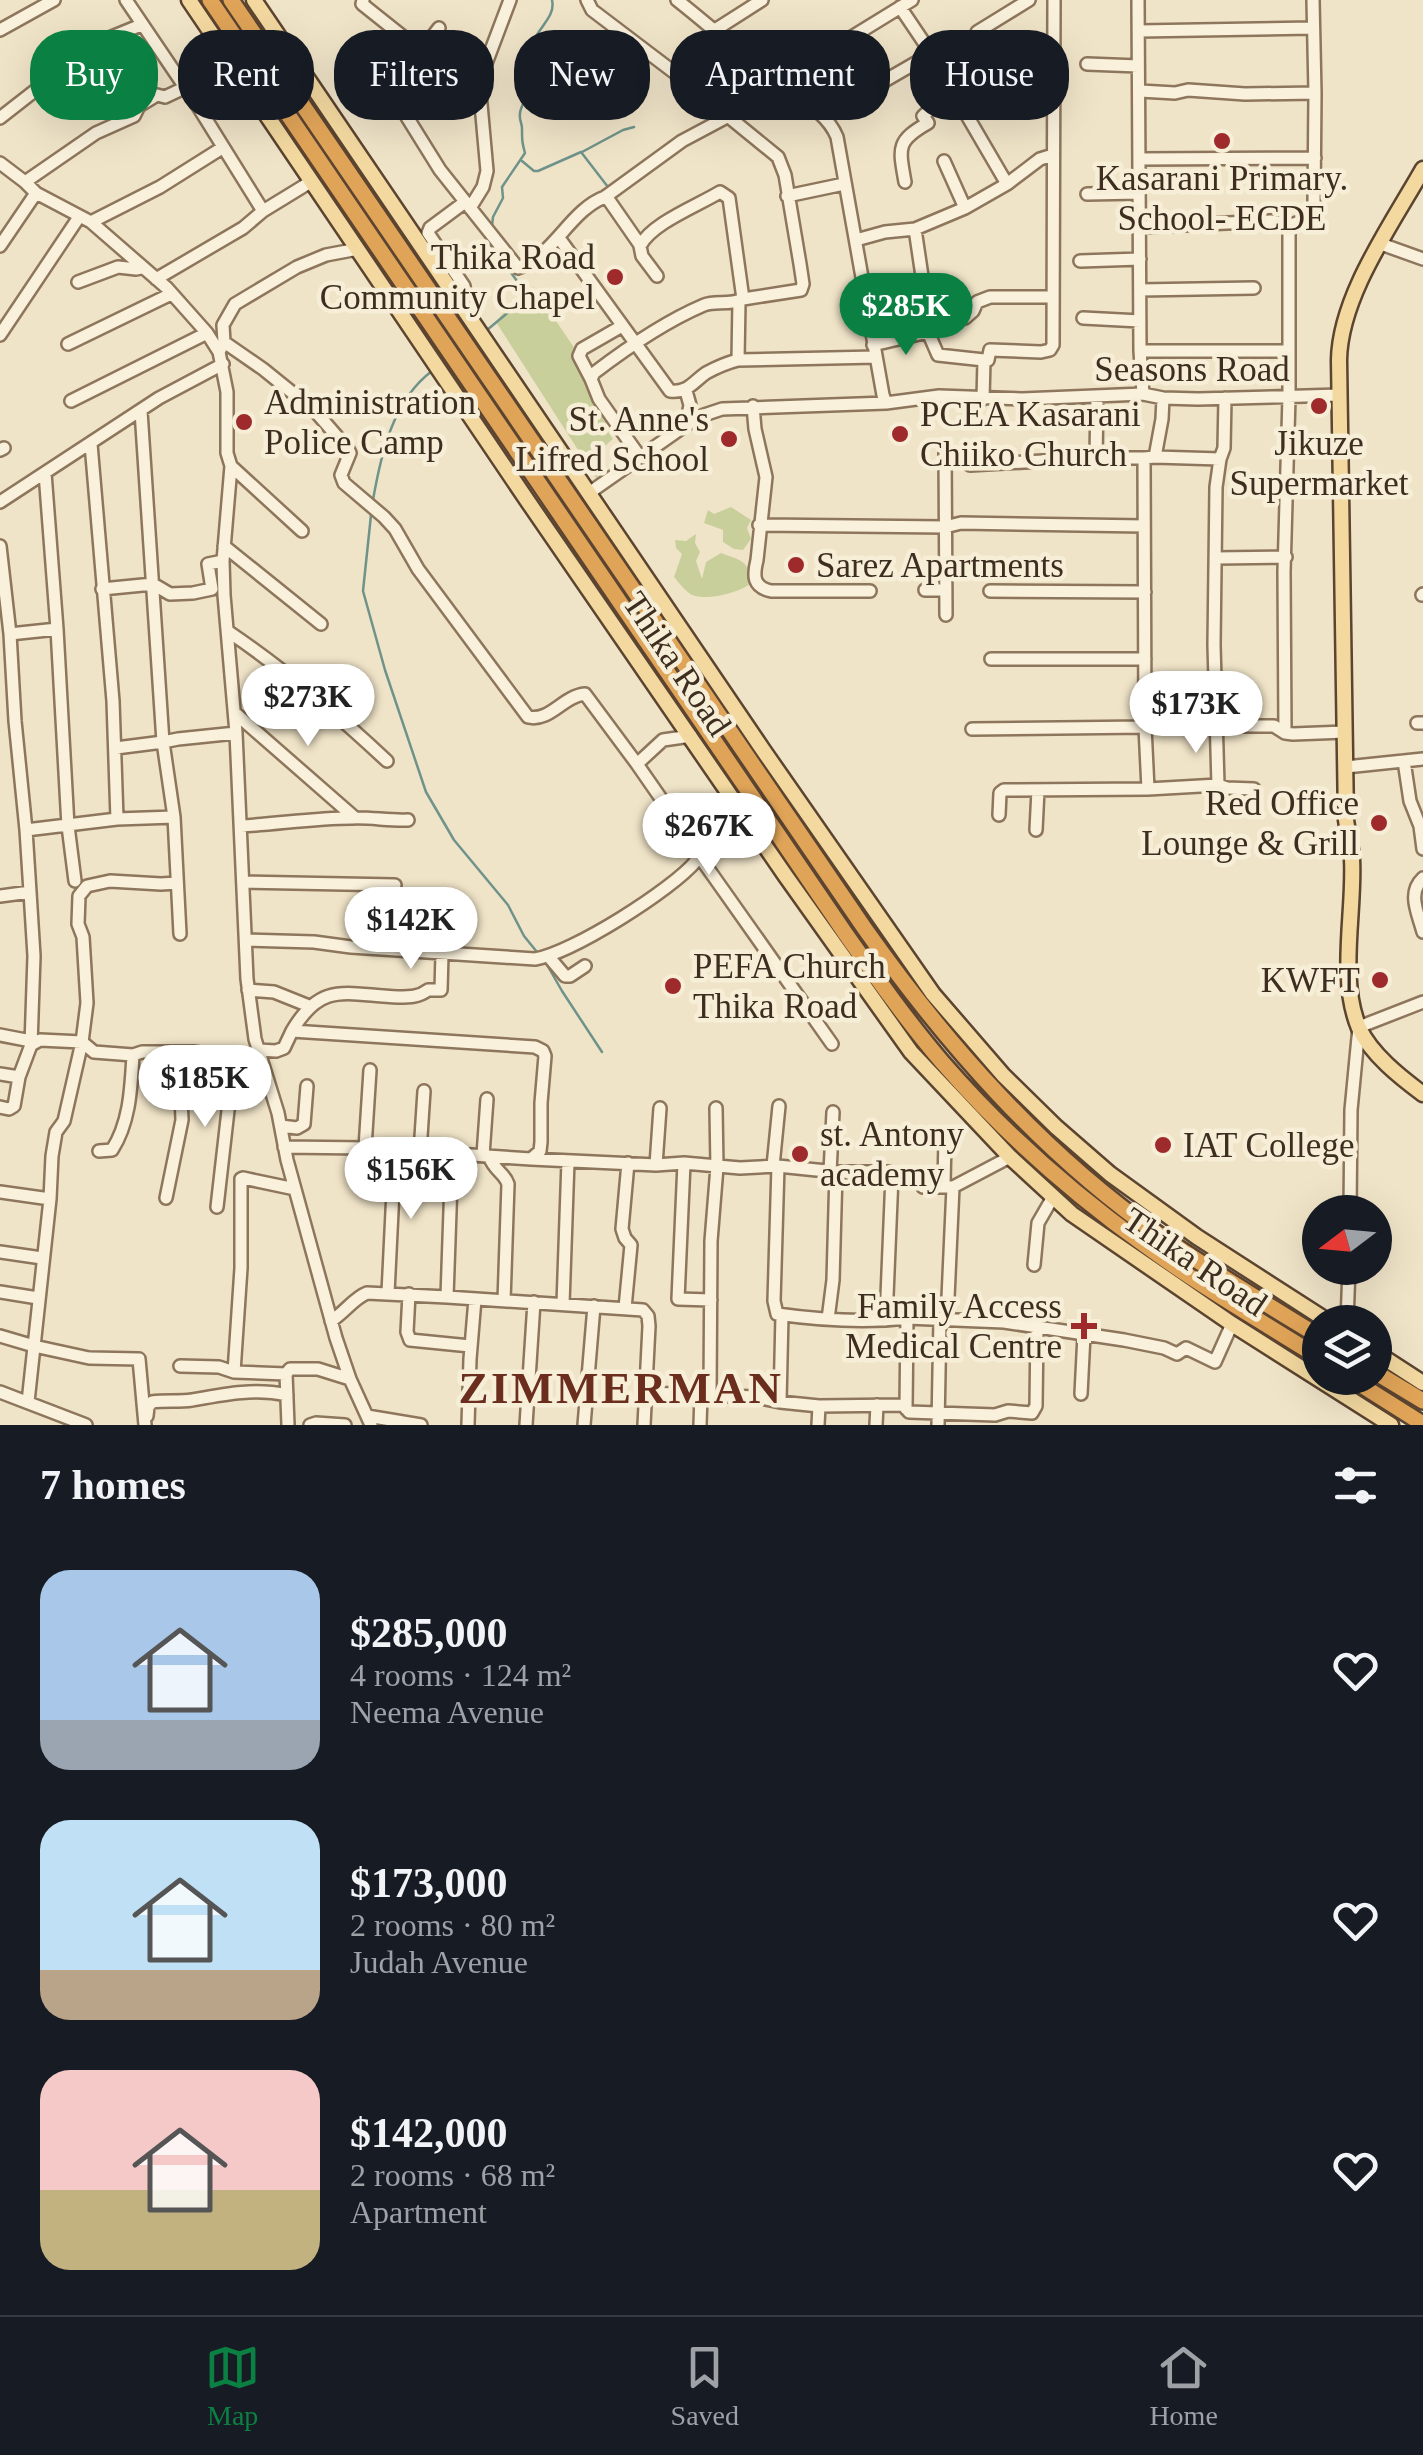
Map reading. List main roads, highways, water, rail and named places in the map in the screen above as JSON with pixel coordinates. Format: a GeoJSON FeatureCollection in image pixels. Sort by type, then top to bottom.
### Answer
{"type":"FeatureCollection","features":[{"type":"Feature","properties":{"kind":"highway","name":"Thika Road"},"geometry":{"type":"LineString","coordinates":[[210,0],[845,934],[925,1040],[1000,1123],[1098,1210],[1169,1262],[1302,1347]]}},
{"type":"Feature","properties":{"kind":"highway","name":"Thika Road"},"geometry":{"type":"LineString","coordinates":[[232,0],[864,929],[932,1020],[1016,1114],[1111,1198],[1190,1255],[1302,1326]]}},
{"type":"Feature","properties":{"kind":"highway"},"geometry":{"type":"LineString","coordinates":[[1392,1383],[1423,1402]]}},
{"type":"Feature","properties":{"kind":"highway"},"geometry":{"type":"LineString","coordinates":[[1377,1395],[1423,1424]]}},
{"type":"Feature","properties":{"kind":"main road","name":"Thika Road"},"geometry":{"type":"LineString","coordinates":[[189,0],[501,462],[910,1052],[1010,1157],[1101,1236],[1391,1425]]}},
{"type":"Feature","properties":{"kind":"main road","name":"Thika Road"},"geometry":{"type":"LineString","coordinates":[[254,0],[913,968],[1003,1075],[1110,1174],[1197,1238],[1302,1305]]}},
{"type":"Feature","properties":{"kind":"main road"},"geometry":{"type":"LineString","coordinates":[[1420,1087],[1370,1045],[1359,1027],[1351,991],[1352,858],[1346,820],[1340,395],[1341,331],[1359,284],[1423,169]]}},
{"type":"Feature","properties":{"kind":"main road"},"geometry":{"type":"LineString","coordinates":[[1392,1363],[1423,1383]]}},
{"type":"Feature","properties":{"kind":"waterway"},"geometry":{"type":"LineString","coordinates":[[492,226],[503,198],[502,187],[525,153],[520,113],[528,91],[533,42],[549,16],[552,0]]}},
{"type":"Feature","properties":{"kind":"waterway"},"geometry":{"type":"LineString","coordinates":[[582,152],[634,127]]}},
{"type":"Feature","properties":{"kind":"waterway"},"geometry":{"type":"LineString","coordinates":[[522,161],[538,171],[581,152],[608,187]]}},
{"type":"Feature","properties":{"kind":"waterway"},"geometry":{"type":"LineString","coordinates":[[487,240],[528,296],[487,330]]}},
{"type":"Feature","properties":{"kind":"waterway"},"geometry":{"type":"LineString","coordinates":[[373,500],[398,412],[432,371]]}},
{"type":"Feature","properties":{"kind":"waterway"},"geometry":{"type":"LineString","coordinates":[[371,515],[363,591],[426,792],[454,840],[508,905],[537,952]]}},
{"type":"Feature","properties":{"kind":"waterway"},"geometry":{"type":"LineString","coordinates":[[546,963],[602,1052]]}},
{"type":"Feature","properties":{"kind":"place","name":"Kasarani Primary. School- ECDE"},"geometry":{"type":"Point","coordinates":[1222,141]}},
{"type":"Feature","properties":{"kind":"place","name":"Thika Road Community Chapel"},"geometry":{"type":"Point","coordinates":[615,277]}},
{"type":"Feature","properties":{"kind":"place","name":"Jikuze Supermarket"},"geometry":{"type":"Point","coordinates":[1319,406]}},
{"type":"Feature","properties":{"kind":"place","name":"Administration Police Camp"},"geometry":{"type":"Point","coordinates":[244,422]}},
{"type":"Feature","properties":{"kind":"place","name":"PCEA Kasarani Chiiko Church"},"geometry":{"type":"Point","coordinates":[900,434]}},
{"type":"Feature","properties":{"kind":"place","name":"St. Anne's Lifred School"},"geometry":{"type":"Point","coordinates":[729,439]}},
{"type":"Feature","properties":{"kind":"place","name":"Sarez Apartments"},"geometry":{"type":"Point","coordinates":[796,565]}},
{"type":"Feature","properties":{"kind":"place","name":"Red Office Lounge & Grill"},"geometry":{"type":"Point","coordinates":[1379,823]}},
{"type":"Feature","properties":{"kind":"place","name":"KWFT"},"geometry":{"type":"Point","coordinates":[1380,980]}},
{"type":"Feature","properties":{"kind":"place","name":"PEFA Church Thika Road"},"geometry":{"type":"Point","coordinates":[673,986]}},
{"type":"Feature","properties":{"kind":"place","name":"IAT College"},"geometry":{"type":"Point","coordinates":[1163,1145]}},
{"type":"Feature","properties":{"kind":"place","name":"st. Antony academy"},"geometry":{"type":"Point","coordinates":[800,1154]}},
{"type":"Feature","properties":{"kind":"place","name":"Family Access Medical Centre"},"geometry":{"type":"Point","coordinates":[1084,1326]}},
{"type":"Feature","properties":{"kind":"district","name":"ZIMMERMAN"},"geometry":{"type":"Point","coordinates":[621,1388]}}]}
